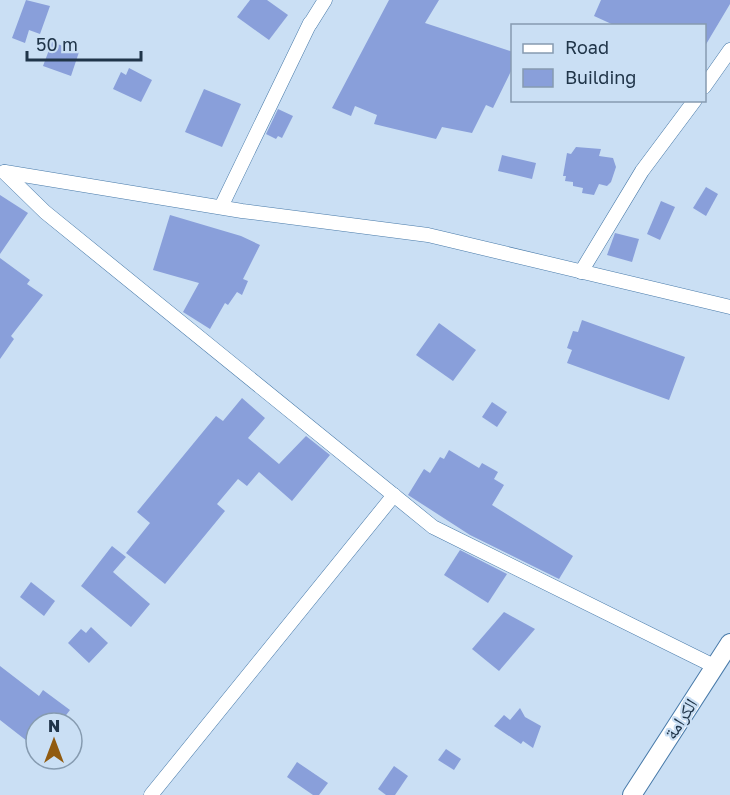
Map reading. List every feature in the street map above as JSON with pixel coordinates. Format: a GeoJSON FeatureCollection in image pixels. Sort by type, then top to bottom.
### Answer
{"type":"FeatureCollection","features":[{"type":"Feature","properties":{"kind":"main road","name":"الكرامة"},"geometry":{"type":"LineString","coordinates":[[632,795],[730,643]]}},
{"type":"Feature","properties":{"kind":"street"},"geometry":{"type":"LineString","coordinates":[[221,207],[310,23],[325,0]]}},
{"type":"Feature","properties":{"kind":"street"},"geometry":{"type":"LineString","coordinates":[[706,86],[730,50]]}},
{"type":"Feature","properties":{"kind":"street"},"geometry":{"type":"LineString","coordinates":[[581,272],[642,171],[694,102]]}},
{"type":"Feature","properties":{"kind":"street"},"geometry":{"type":"LineString","coordinates":[[2,172],[221,207],[428,235],[730,307]]}},
{"type":"Feature","properties":{"kind":"street"},"geometry":{"type":"LineString","coordinates":[[2,172],[54,220],[433,527],[714,666]]}},
{"type":"Feature","properties":{"kind":"street"},"geometry":{"type":"LineString","coordinates":[[151,795],[394,495]]}},
{"type":"Feature","properties":{"kind":"building"},"geometry":{"type":"Polygon","coordinates":[[[26,0],[50,6],[40,34],[29,30],[25,43],[12,38],[26,0]]]}},
{"type":"Feature","properties":{"kind":"building"},"geometry":{"type":"Polygon","coordinates":[[[250,0],[267,0],[288,15],[269,40],[237,17],[250,0]]]}},
{"type":"Feature","properties":{"kind":"building"},"geometry":{"type":"Polygon","coordinates":[[[389,0],[439,0],[425,23],[511,51],[511,71],[493,108],[486,105],[472,133],[442,127],[436,139],[374,124],[377,115],[355,106],[351,116],[332,108],[389,0]]]}},
{"type":"Feature","properties":{"kind":"building"},"geometry":{"type":"Polygon","coordinates":[[[601,0],[730,0],[730,4],[706,44],[706,24],[612,24],[594,16],[601,0]]]}},
{"type":"Feature","properties":{"kind":"building"},"geometry":{"type":"Polygon","coordinates":[[[52,42],[79,52],[71,76],[43,66],[52,42]]]}},
{"type":"Feature","properties":{"kind":"building"},"geometry":{"type":"Polygon","coordinates":[[[129,68],[152,80],[141,102],[113,89],[121,72],[126,75],[129,68]]]}},
{"type":"Feature","properties":{"kind":"building"},"geometry":{"type":"Polygon","coordinates":[[[204,89],[241,104],[222,147],[185,132],[204,89]]]}},
{"type":"Feature","properties":{"kind":"building"},"geometry":{"type":"Polygon","coordinates":[[[278,109],[293,116],[282,138],[278,136],[276,139],[266,134],[278,109]]]}},
{"type":"Feature","properties":{"kind":"building"},"geometry":{"type":"Polygon","coordinates":[[[576,147],[601,149],[599,156],[613,158],[616,167],[611,182],[607,186],[599,184],[594,195],[582,193],[583,188],[573,186],[573,182],[565,181],[566,176],[563,176],[567,153],[571,154],[576,147]]]}},
{"type":"Feature","properties":{"kind":"building"},"geometry":{"type":"Polygon","coordinates":[[[502,155],[536,163],[532,179],[498,171],[502,155]]]}},
{"type":"Feature","properties":{"kind":"building"},"geometry":{"type":"Polygon","coordinates":[[[706,187],[718,194],[706,216],[693,208],[706,187]]]}},
{"type":"Feature","properties":{"kind":"building"},"geometry":{"type":"Polygon","coordinates":[[[0,195],[28,213],[0,254],[0,195]]]}},
{"type":"Feature","properties":{"kind":"building"},"geometry":{"type":"Polygon","coordinates":[[[661,201],[675,207],[660,240],[647,234],[661,201]]]}},
{"type":"Feature","properties":{"kind":"building"},"geometry":{"type":"Polygon","coordinates":[[[170,215],[241,236],[260,245],[243,279],[248,281],[242,295],[237,292],[228,305],[225,303],[210,329],[183,312],[199,283],[153,270],[170,215]]]}},
{"type":"Feature","properties":{"kind":"building"},"geometry":{"type":"Polygon","coordinates":[[[615,233],[639,239],[632,262],[607,255],[615,233]]]}},
{"type":"Feature","properties":{"kind":"building"},"geometry":{"type":"Polygon","coordinates":[[[0,258],[30,280],[27,284],[43,295],[11,336],[14,339],[0,359],[0,258]]]}},
{"type":"Feature","properties":{"kind":"building"},"geometry":{"type":"Polygon","coordinates":[[[582,320],[685,357],[669,400],[567,363],[572,350],[567,348],[573,331],[578,332],[582,320]]]}},
{"type":"Feature","properties":{"kind":"building"},"geometry":{"type":"Polygon","coordinates":[[[439,323],[476,350],[453,381],[416,355],[439,323]]]}},
{"type":"Feature","properties":{"kind":"building"},"geometry":{"type":"Polygon","coordinates":[[[242,398],[265,418],[248,438],[279,464],[306,436],[330,455],[292,501],[259,472],[247,486],[238,479],[217,504],[225,511],[165,584],[126,553],[150,523],[137,512],[216,416],[223,421],[242,398]]]}},
{"type":"Feature","properties":{"kind":"building"},"geometry":{"type":"Polygon","coordinates":[[[492,402],[507,412],[497,427],[482,417],[492,402]]]}},
{"type":"Feature","properties":{"kind":"building"},"geometry":{"type":"Polygon","coordinates":[[[449,450],[479,468],[482,463],[498,472],[494,479],[504,485],[492,505],[573,556],[559,579],[470,535],[408,495],[424,469],[430,473],[440,457],[444,459],[449,450]]]}},
{"type":"Feature","properties":{"kind":"building"},"geometry":{"type":"Polygon","coordinates":[[[112,546],[126,557],[113,572],[150,604],[131,627],[81,586],[112,546]]]}},
{"type":"Feature","properties":{"kind":"building"},"geometry":{"type":"Polygon","coordinates":[[[460,550],[507,574],[488,603],[444,575],[460,550]]]}},
{"type":"Feature","properties":{"kind":"building"},"geometry":{"type":"Polygon","coordinates":[[[31,582],[55,601],[44,616],[20,597],[31,582]]]}},
{"type":"Feature","properties":{"kind":"building"},"geometry":{"type":"Polygon","coordinates":[[[504,612],[535,629],[499,671],[472,649],[504,612]]]}},
{"type":"Feature","properties":{"kind":"building"},"geometry":{"type":"Polygon","coordinates":[[[91,627],[108,643],[89,663],[68,643],[81,629],[86,633],[91,627]]]}},
{"type":"Feature","properties":{"kind":"building"},"geometry":{"type":"Polygon","coordinates":[[[0,666],[39,696],[43,690],[70,710],[24,711],[24,739],[0,720],[0,666]]]}},
{"type":"Feature","properties":{"kind":"building"},"geometry":{"type":"Polygon","coordinates":[[[520,708],[525,717],[541,726],[533,748],[523,741],[521,744],[494,726],[504,715],[510,720],[520,708]]]}},
{"type":"Feature","properties":{"kind":"building"},"geometry":{"type":"Polygon","coordinates":[[[446,749],[461,759],[454,770],[438,760],[446,749]]]}},
{"type":"Feature","properties":{"kind":"building"},"geometry":{"type":"Polygon","coordinates":[[[297,762],[328,783],[319,795],[313,795],[287,777],[297,762]]]}},
{"type":"Feature","properties":{"kind":"building"},"geometry":{"type":"Polygon","coordinates":[[[394,766],[408,776],[395,795],[386,795],[378,789],[394,766]]]}}]}
